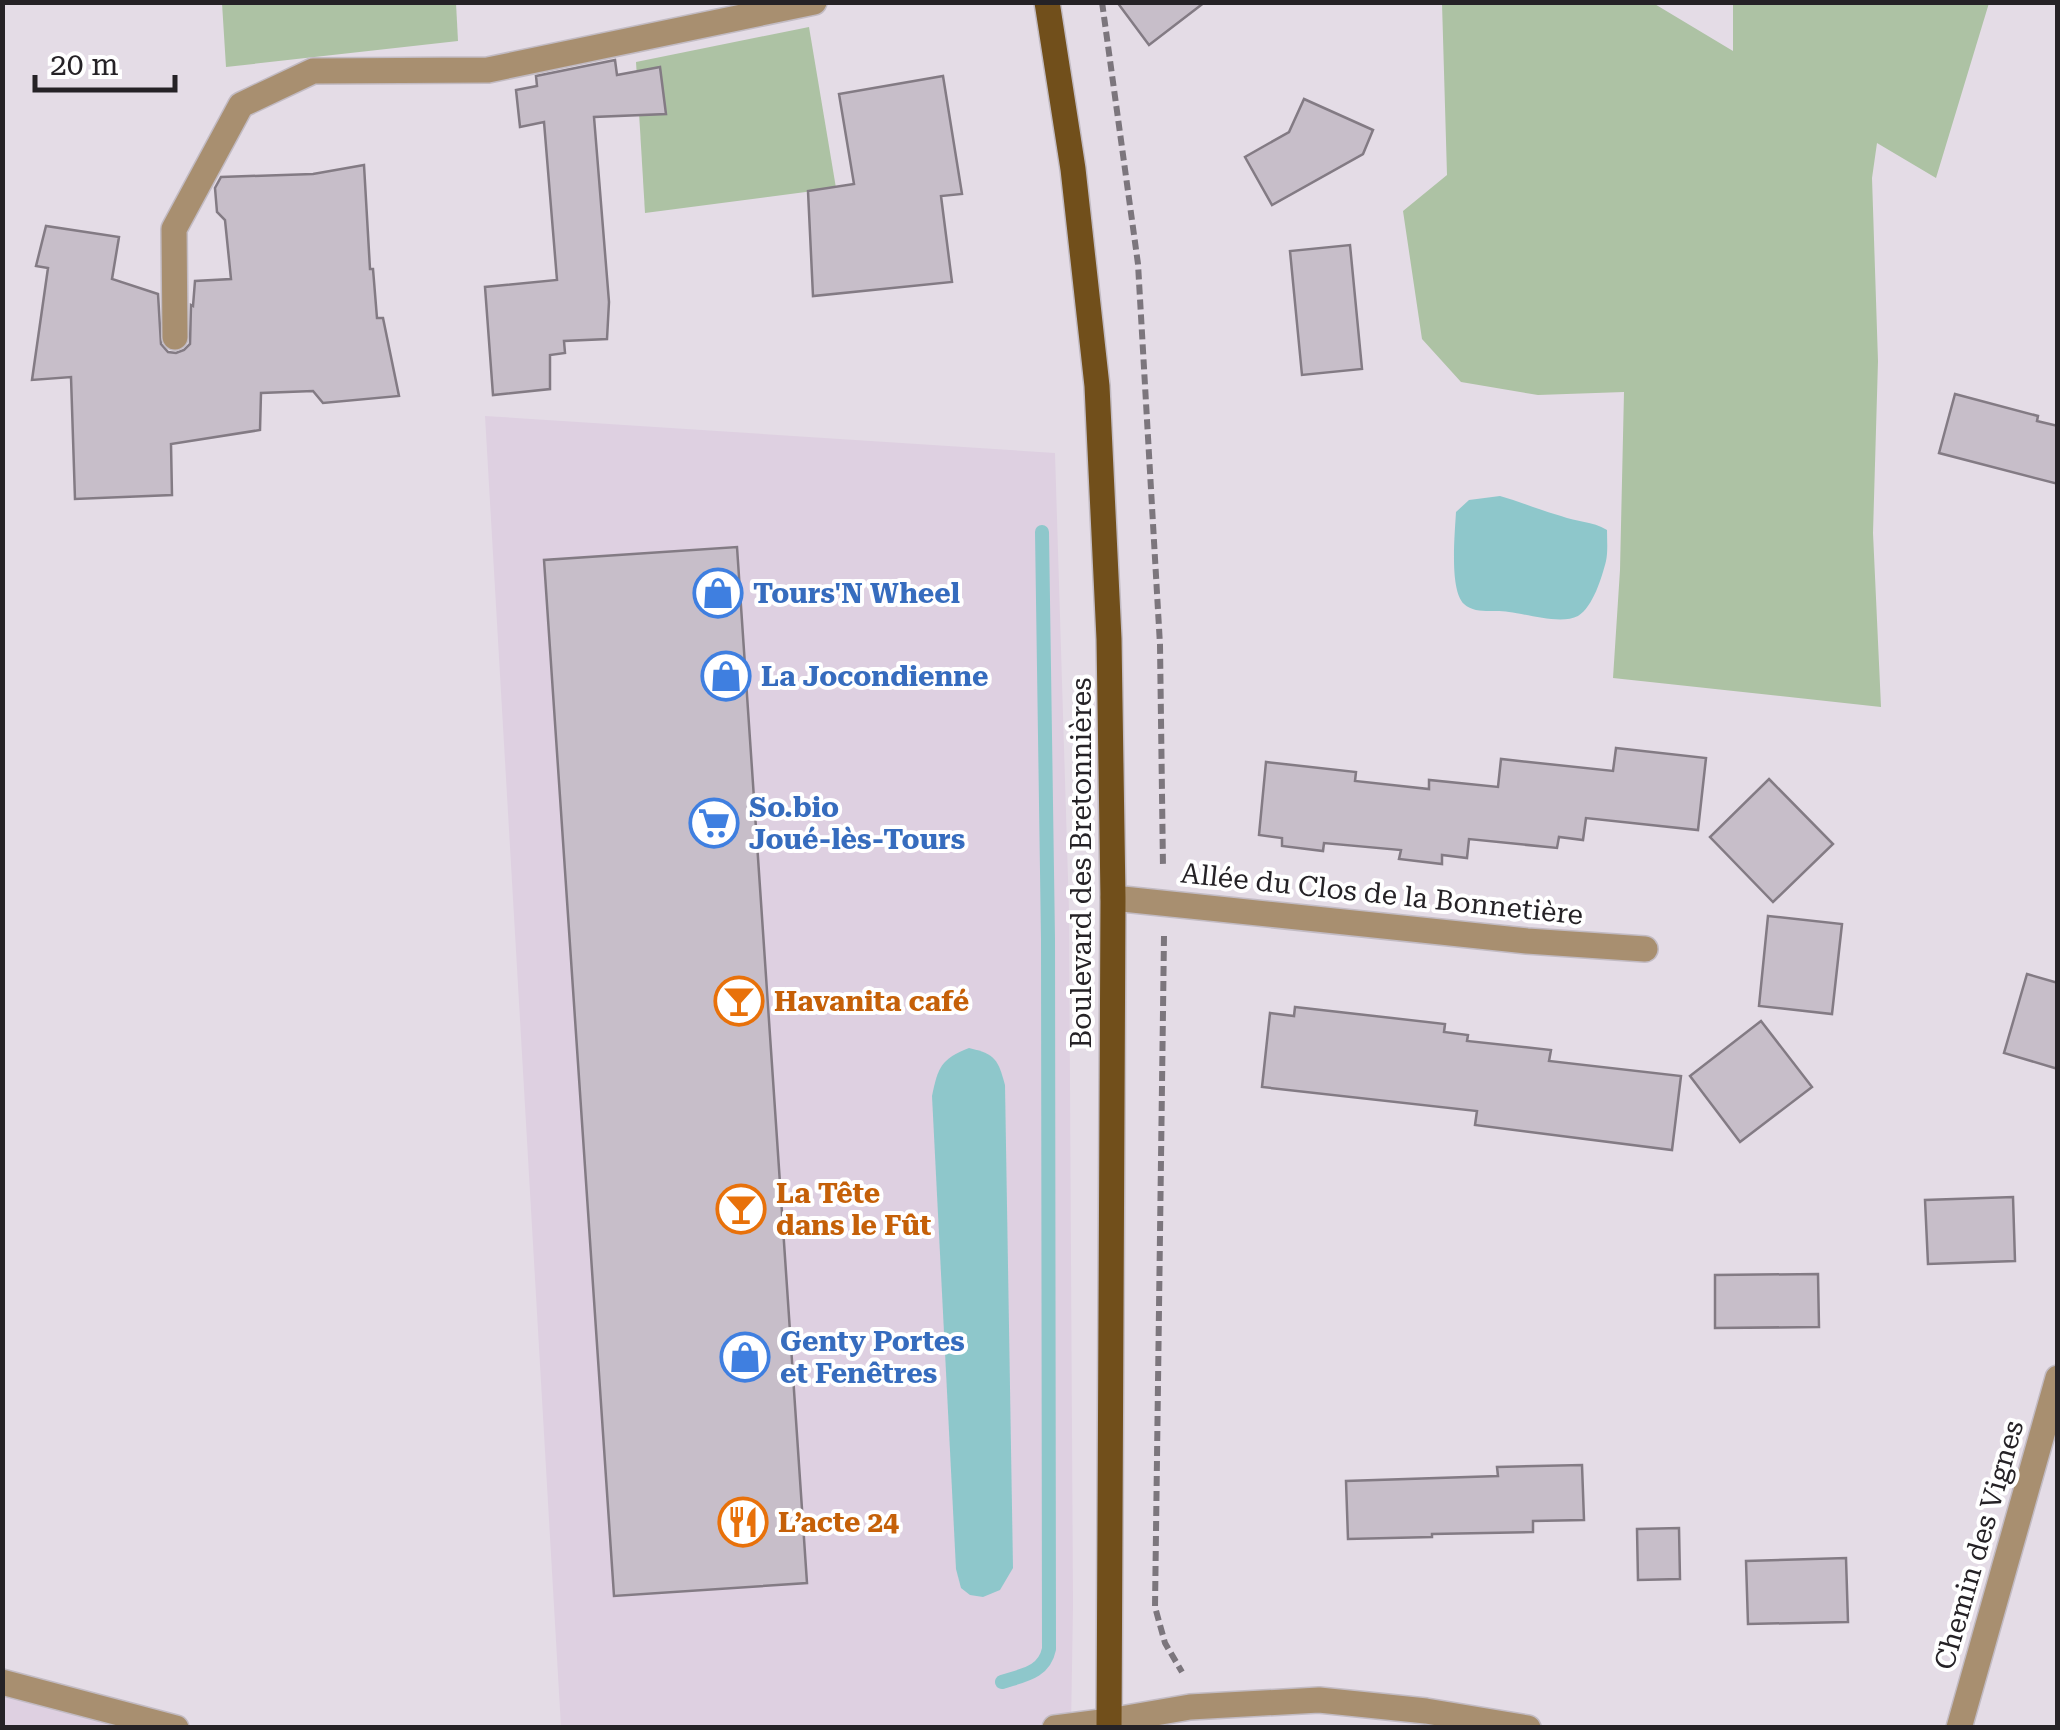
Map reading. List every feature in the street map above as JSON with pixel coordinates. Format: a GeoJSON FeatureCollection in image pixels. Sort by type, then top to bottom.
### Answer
{"type":"FeatureCollection","features":[{"type":"Feature","properties":{"kind":"main road","name":"Boulevard des Bretonnières"},"geometry":{"type":"LineString","coordinates":[[1047,2],[1073,169],[1098,386],[1109,640],[1113,898],[1109,1724]]}},
{"type":"Feature","properties":{"kind":"street"},"geometry":{"type":"LineString","coordinates":[[174,337],[174,229],[241,105],[313,71],[488,70],[814,2]]}},
{"type":"Feature","properties":{"kind":"street","name":"Allée du Clos de la Bonnetière"},"geometry":{"type":"LineString","coordinates":[[1113,898],[1526,941],[1645,949]]}},
{"type":"Feature","properties":{"kind":"street","name":"Chemin des Vignes"},"geometry":{"type":"LineString","coordinates":[[1959,1728],[2058,1378]]}},
{"type":"Feature","properties":{"kind":"street"},"geometry":{"type":"LineString","coordinates":[[2,1682],[176,1728]]}},
{"type":"Feature","properties":{"kind":"street"},"geometry":{"type":"LineString","coordinates":[[1055,1728],[1109,1724],[1190,1707],[1318,1700],[1426,1711],[1528,1728]]}},
{"type":"Feature","properties":{"kind":"shaded area"},"geometry":{"type":"Polygon","coordinates":[[[485,416],[1055,453],[1069,911],[1071,1727],[561,1727],[485,416]]]}},
{"type":"Feature","properties":{"kind":"shaded area"},"geometry":{"type":"Polygon","coordinates":[[[3,1682],[176,1728],[3,1728],[3,1682]]]}},
{"type":"Feature","properties":{"kind":"green space"},"geometry":{"type":"Polygon","coordinates":[[[222,3],[456,3],[458,41],[226,67],[222,3]]]}},
{"type":"Feature","properties":{"kind":"green space"},"geometry":{"type":"Polygon","coordinates":[[[1442,3],[1653,3],[1733,51],[1733,3],[1989,3],[1936,178],[1877,143],[1872,178],[1878,361],[1873,533],[1881,707],[1613,678],[1624,392],[1538,395],[1461,382],[1422,339],[1403,211],[1447,175],[1442,3]]]}},
{"type":"Feature","properties":{"kind":"green space"},"geometry":{"type":"Polygon","coordinates":[[[809,27],[836,188],[645,213],[636,62],[809,27]]]}},
{"type":"Feature","properties":{"kind":"water"},"geometry":{"type":"Polygon","coordinates":[[[1500,496],[1607,530],[1602,575],[1592,599],[1578,616],[1553,619],[1480,611],[1464,604],[1459,597],[1454,560],[1456,512],[1469,500],[1500,496]]]}},
{"type":"Feature","properties":{"kind":"water"},"geometry":{"type":"Polygon","coordinates":[[[969,1048],[994,1059],[1005,1085],[1013,1568],[1000,1590],[983,1597],[970,1595],[961,1588],[956,1569],[932,1096],[942,1065],[969,1048]]]}},
{"type":"Feature","properties":{"kind":"building"},"geometry":{"type":"Polygon","coordinates":[[[1117,2],[1205,2],[1149,45],[1117,2]]]}},
{"type":"Feature","properties":{"kind":"building"},"geometry":{"type":"Polygon","coordinates":[[[615,60],[617,75],[660,67],[666,114],[594,117],[609,302],[607,339],[564,341],[565,353],[550,355],[550,389],[493,395],[485,287],[557,280],[544,122],[520,127],[516,90],[537,86],[536,76],[615,60]]]}},
{"type":"Feature","properties":{"kind":"building"},"geometry":{"type":"Polygon","coordinates":[[[943,76],[962,194],[941,196],[952,282],[813,296],[808,191],[854,184],[839,94],[943,76]]]}},
{"type":"Feature","properties":{"kind":"building"},"geometry":{"type":"Polygon","coordinates":[[[1304,99],[1373,130],[1363,154],[1272,205],[1245,157],[1289,132],[1304,99]]]}},
{"type":"Feature","properties":{"kind":"building"},"geometry":{"type":"Polygon","coordinates":[[[364,165],[377,318],[383,318],[399,396],[323,403],[313,391],[261,393],[260,430],[171,444],[172,495],[75,499],[71,377],[32,380],[48,268],[36,266],[46,226],[119,237],[112,279],[158,294],[161,344],[168,352],[176,353],[190,344],[195,281],[231,279],[225,220],[217,212],[215,188],[221,177],[313,174],[364,165]]]}},
{"type":"Feature","properties":{"kind":"building"},"geometry":{"type":"Polygon","coordinates":[[[1350,245],[1362,369],[1302,375],[1290,251],[1350,245]]]}},
{"type":"Feature","properties":{"kind":"building"},"geometry":{"type":"Polygon","coordinates":[[[1955,394],[2038,416],[2037,421],[2058,426],[2058,484],[1939,453],[1955,394]]]}},
{"type":"Feature","properties":{"kind":"building"},"geometry":{"type":"Polygon","coordinates":[[[737,547],[807,1583],[614,1596],[544,560],[737,547]]]}},
{"type":"Feature","properties":{"kind":"building"},"geometry":{"type":"Polygon","coordinates":[[[1616,748],[1706,758],[1698,830],[1586,818],[1583,840],[1559,837],[1557,848],[1469,839],[1467,858],[1442,855],[1442,864],[1399,859],[1401,850],[1324,843],[1323,851],[1282,846],[1282,838],[1259,835],[1266,762],[1356,772],[1355,781],[1429,789],[1429,780],[1498,787],[1501,759],[1613,771],[1616,748]]]}},
{"type":"Feature","properties":{"kind":"building"},"geometry":{"type":"Polygon","coordinates":[[[1769,779],[1833,844],[1773,902],[1710,837],[1769,779]]]}},
{"type":"Feature","properties":{"kind":"building"},"geometry":{"type":"Polygon","coordinates":[[[1768,916],[1842,924],[1832,1014],[1759,1006],[1768,916]]]}},
{"type":"Feature","properties":{"kind":"building"},"geometry":{"type":"Polygon","coordinates":[[[2027,974],[2058,983],[2058,1069],[2004,1053],[2027,974]]]}},
{"type":"Feature","properties":{"kind":"building"},"geometry":{"type":"Polygon","coordinates":[[[1295,1007],[1445,1024],[1444,1032],[1468,1035],[1467,1041],[1551,1050],[1549,1061],[1681,1076],[1672,1150],[1475,1125],[1477,1111],[1262,1087],[1270,1013],[1294,1016],[1295,1007]]]}},
{"type":"Feature","properties":{"kind":"building"},"geometry":{"type":"Polygon","coordinates":[[[1761,1021],[1812,1087],[1740,1142],[1690,1076],[1761,1021]]]}},
{"type":"Feature","properties":{"kind":"building"},"geometry":{"type":"Polygon","coordinates":[[[2013,1197],[2015,1261],[1928,1264],[1925,1200],[2013,1197]]]}},
{"type":"Feature","properties":{"kind":"building"},"geometry":{"type":"Polygon","coordinates":[[[1818,1274],[1819,1327],[1715,1328],[1715,1275],[1818,1274]]]}},
{"type":"Feature","properties":{"kind":"building"},"geometry":{"type":"Polygon","coordinates":[[[1582,1465],[1584,1520],[1533,1521],[1533,1532],[1348,1539],[1346,1481],[1498,1476],[1497,1467],[1582,1465]]]}},
{"type":"Feature","properties":{"kind":"building"},"geometry":{"type":"Polygon","coordinates":[[[1679,1528],[1680,1579],[1638,1580],[1637,1529],[1679,1528]]]}},
{"type":"Feature","properties":{"kind":"building"},"geometry":{"type":"Polygon","coordinates":[[[1846,1558],[1848,1622],[1748,1624],[1746,1561],[1846,1558]]]}},
{"type":"Feature","properties":{"kind":"waterway"},"geometry":{"type":"LineString","coordinates":[[1002,1682],[1037,1668],[1049,1649],[1048,939],[1042,532]]}},
{"type":"Feature","properties":{"kind":"place","name":"Tours'N Wheel"},"geometry":{"type":"Point","coordinates":[718,593]}},
{"type":"Feature","properties":{"kind":"place","name":"La Jocondienne"},"geometry":{"type":"Point","coordinates":[726,676]}},
{"type":"Feature","properties":{"kind":"place","name":"So.bio Joué-lès-Tours"},"geometry":{"type":"Point","coordinates":[714,823]}},
{"type":"Feature","properties":{"kind":"place","name":"Havanita café"},"geometry":{"type":"Point","coordinates":[739,1001]}},
{"type":"Feature","properties":{"kind":"place","name":"La Tête dans le Fût"},"geometry":{"type":"Point","coordinates":[741,1209]}},
{"type":"Feature","properties":{"kind":"place","name":"Genty Portes et Fenêtres"},"geometry":{"type":"Point","coordinates":[745,1357]}},
{"type":"Feature","properties":{"kind":"place","name":"L’acte 24"},"geometry":{"type":"Point","coordinates":[743,1522]}}]}
